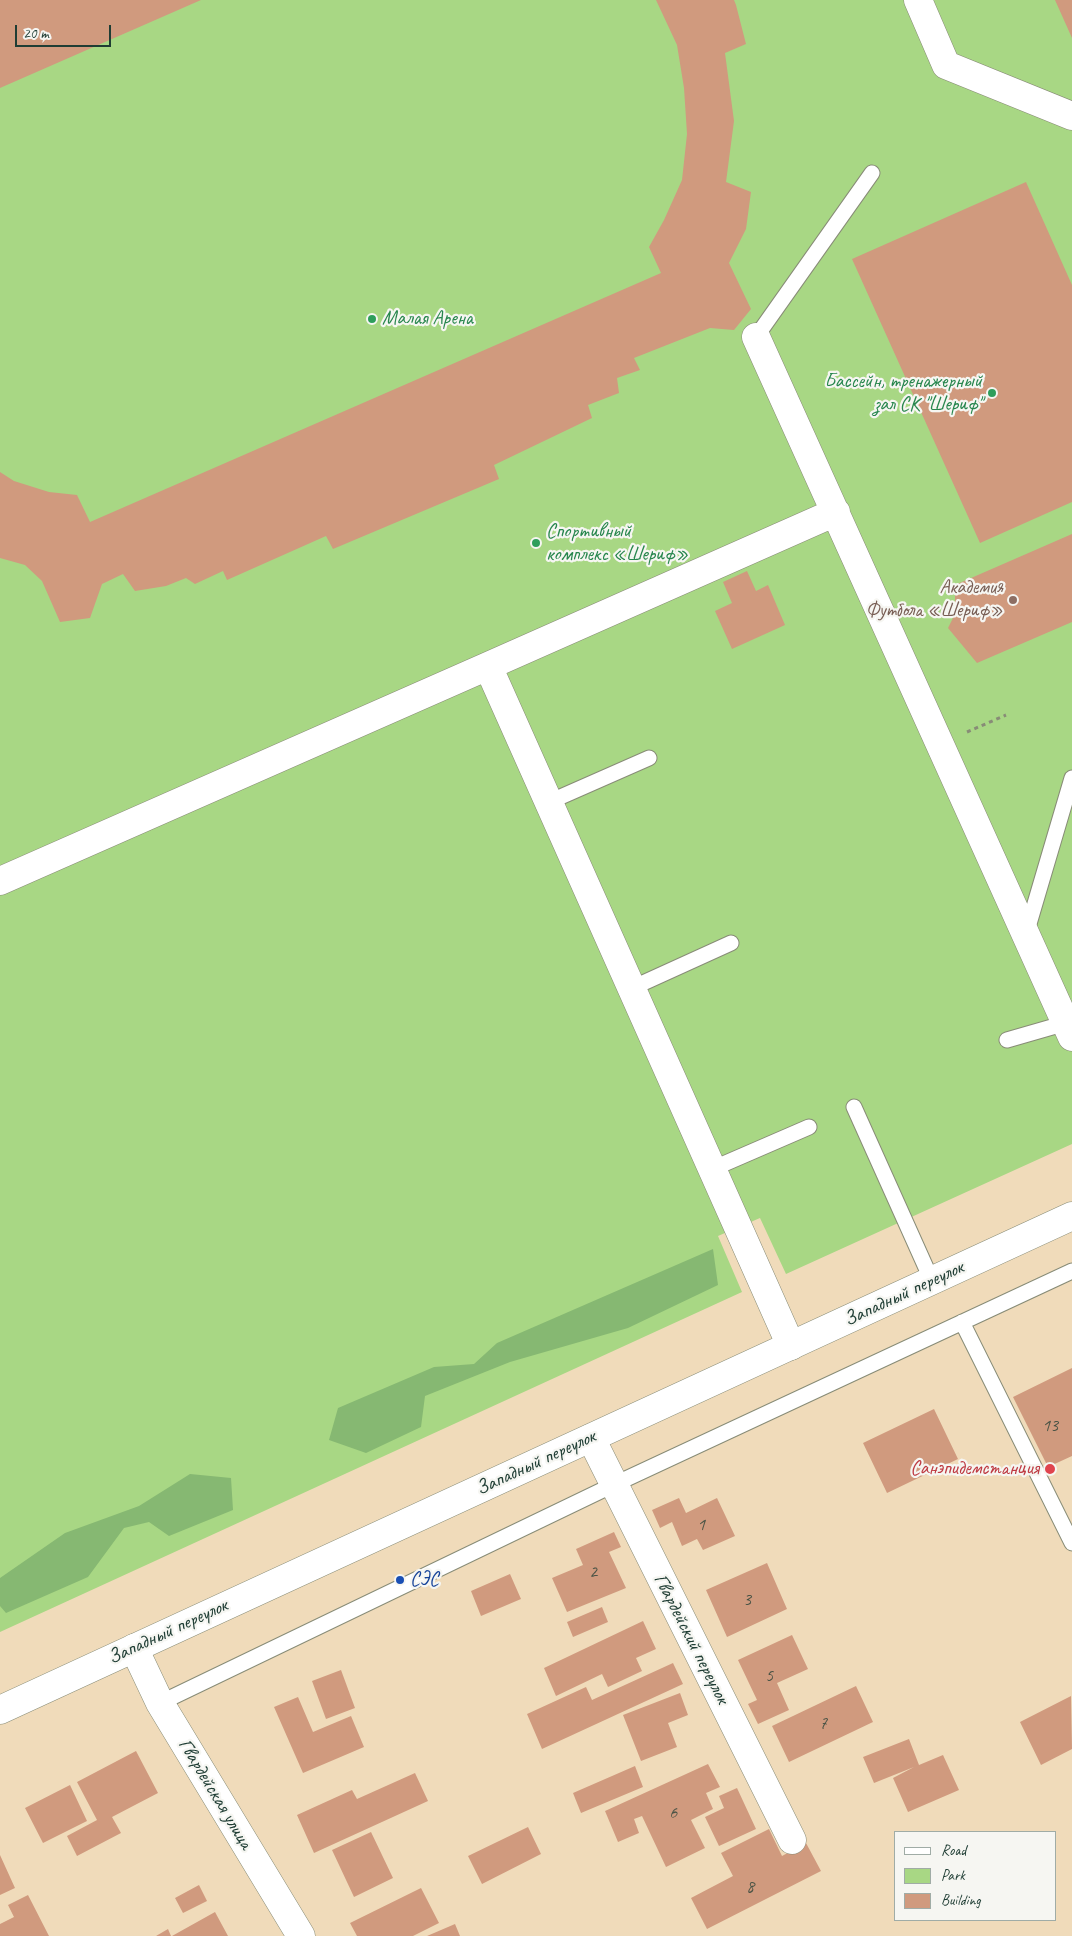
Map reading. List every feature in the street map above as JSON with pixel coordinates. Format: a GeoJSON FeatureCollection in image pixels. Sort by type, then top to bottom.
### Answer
{"type":"FeatureCollection","features":[{"type":"Feature","properties":{"kind":"street"},"geometry":{"type":"LineString","coordinates":[[918,0],[946,65],[1072,116]]}},
{"type":"Feature","properties":{"kind":"street"},"geometry":{"type":"LineString","coordinates":[[756,337],[1026,935],[1070,1027]]}},
{"type":"Feature","properties":{"kind":"street"},"geometry":{"type":"LineString","coordinates":[[0,881],[836,512]]}},
{"type":"Feature","properties":{"kind":"street"},"geometry":{"type":"LineString","coordinates":[[488,666],[791,1346]]}},
{"type":"Feature","properties":{"kind":"street","name":"Западный переулок"},"geometry":{"type":"LineString","coordinates":[[0,1710],[1072,1216]]}},
{"type":"Feature","properties":{"kind":"street","name":"Гвардейский переулок"},"geometry":{"type":"LineString","coordinates":[[591,1438],[792,1840]]}},
{"type":"Feature","properties":{"kind":"street","name":"Гвардейская улица"},"geometry":{"type":"LineString","coordinates":[[134,1648],[160,1704],[301,1936]]}},
{"type":"Feature","properties":{"kind":"lane"},"geometry":{"type":"LineString","coordinates":[[756,337],[872,174]]}},
{"type":"Feature","properties":{"kind":"lane"},"geometry":{"type":"LineString","coordinates":[[549,802],[649,758]]}},
{"type":"Feature","properties":{"kind":"lane"},"geometry":{"type":"LineString","coordinates":[[1026,935],[1072,778]]}},
{"type":"Feature","properties":{"kind":"lane"},"geometry":{"type":"LineString","coordinates":[[632,988],[731,943]]}},
{"type":"Feature","properties":{"kind":"lane"},"geometry":{"type":"LineString","coordinates":[[1007,1040],[1070,1027]]}},
{"type":"Feature","properties":{"kind":"lane"},"geometry":{"type":"LineString","coordinates":[[854,1107],[932,1281]]}},
{"type":"Feature","properties":{"kind":"lane"},"geometry":{"type":"LineString","coordinates":[[712,1169],[809,1127]]}},
{"type":"Feature","properties":{"kind":"lane"},"geometry":{"type":"LineString","coordinates":[[160,1704],[613,1485],[1072,1271]]}},
{"type":"Feature","properties":{"kind":"lane"},"geometry":{"type":"LineString","coordinates":[[962,1322],[1072,1543]]}},
{"type":"Feature","properties":{"kind":"path"},"geometry":{"type":"LineString","coordinates":[[960,736],[1006,715]]}},
{"type":"Feature","properties":{"kind":"green space","name":"Спортивный комплекс «Шериф»"},"geometry":{"type":"Polygon","coordinates":[[[0,0],[1072,0],[1072,1144],[786,1274],[760,1218],[718,1236],[742,1292],[0,1632],[0,0]]]}},
{"type":"Feature","properties":{"kind":"green space"},"geometry":{"type":"Polygon","coordinates":[[[713,1249],[718,1285],[628,1328],[510,1362],[425,1396],[421,1427],[366,1453],[329,1440],[338,1408],[434,1367],[474,1364],[497,1343],[713,1249]]]}},
{"type":"Feature","properties":{"kind":"green space"},"geometry":{"type":"Polygon","coordinates":[[[190,1474],[231,1478],[233,1510],[169,1536],[149,1522],[124,1528],[88,1577],[6,1613],[0,1606],[0,1578],[65,1533],[139,1506],[190,1474]]]}},
{"type":"Feature","properties":{"kind":"building"},"geometry":{"type":"Polygon","coordinates":[[[0,0],[201,0],[0,88],[0,0]]]}},
{"type":"Feature","properties":{"kind":"building"},"geometry":{"type":"Polygon","coordinates":[[[656,0],[734,0],[746,44],[725,53],[734,121],[726,182],[751,192],[746,229],[729,263],[751,309],[734,330],[710,328],[634,358],[640,370],[617,378],[619,393],[588,405],[592,418],[494,465],[499,479],[333,549],[326,536],[227,580],[223,571],[195,584],[186,578],[166,586],[135,591],[123,574],[102,584],[90,618],[60,622],[42,581],[25,565],[0,558],[0,472],[14,481],[49,492],[77,495],[90,522],[661,273],[649,247],[664,220],[682,180],[687,134],[684,88],[677,45],[656,0]]]}},
{"type":"Feature","properties":{"kind":"building"},"geometry":{"type":"Polygon","coordinates":[[[1055,0],[1072,0],[1072,38],[1055,0]]]}},
{"type":"Feature","properties":{"kind":"building","name":"Бассейн, тренажерный зал СК \"Шериф\""},"geometry":{"type":"Polygon","coordinates":[[[1026,182],[1072,285],[1072,502],[980,543],[852,259],[1026,182]]]}},
{"type":"Feature","properties":{"kind":"building","name":"Академия Футбола «Шериф»"},"geometry":{"type":"Polygon","coordinates":[[[1072,534],[1072,622],[977,663],[948,628],[955,614],[955,585],[1072,534]]]}},
{"type":"Feature","properties":{"kind":"building"},"geometry":{"type":"Polygon","coordinates":[[[747,571],[756,591],[768,585],[785,625],[732,649],[715,611],[732,603],[723,582],[747,571]]]}},
{"type":"Feature","properties":{"kind":"building"},"geometry":{"type":"Polygon","coordinates":[[[1072,1368],[1072,1456],[1048,1467],[1013,1397],[1072,1368]]]}},
{"type":"Feature","properties":{"kind":"building"},"geometry":{"type":"Polygon","coordinates":[[[934,1409],[958,1459],[887,1493],[863,1443],[934,1409]]]}},
{"type":"Feature","properties":{"kind":"building"},"geometry":{"type":"Polygon","coordinates":[[[679,1498],[686,1513],[717,1498],[735,1536],[703,1550],[697,1539],[682,1546],[672,1522],[660,1528],[652,1510],[679,1498]]]}},
{"type":"Feature","properties":{"kind":"building"},"geometry":{"type":"Polygon","coordinates":[[[614,1532],[621,1547],[609,1552],[626,1588],[567,1612],[552,1578],[583,1565],[576,1549],[614,1532]]]}},
{"type":"Feature","properties":{"kind":"building"},"geometry":{"type":"Polygon","coordinates":[[[767,1563],[787,1609],[727,1637],[706,1590],[767,1563]]]}},
{"type":"Feature","properties":{"kind":"building"},"geometry":{"type":"Polygon","coordinates":[[[510,1574],[521,1599],[481,1616],[471,1591],[510,1574]]]}},
{"type":"Feature","properties":{"kind":"building"},"geometry":{"type":"Polygon","coordinates":[[[602,1607],[608,1622],[573,1637],[567,1622],[602,1607]]]}},
{"type":"Feature","properties":{"kind":"building"},"geometry":{"type":"Polygon","coordinates":[[[643,1621],[656,1649],[636,1658],[642,1671],[608,1687],[602,1674],[556,1696],[544,1668],[643,1621]]]}},
{"type":"Feature","properties":{"kind":"building"},"geometry":{"type":"Polygon","coordinates":[[[792,1635],[808,1669],[777,1683],[789,1710],[758,1724],[748,1704],[757,1700],[738,1660],[792,1635]]]}},
{"type":"Feature","properties":{"kind":"building"},"geometry":{"type":"Polygon","coordinates":[[[673,1663],[683,1684],[542,1749],[527,1714],[586,1687],[592,1700],[673,1663]]]}},
{"type":"Feature","properties":{"kind":"building"},"geometry":{"type":"Polygon","coordinates":[[[341,1670],[355,1708],[326,1719],[312,1681],[341,1670]]]}},
{"type":"Feature","properties":{"kind":"building"},"geometry":{"type":"Polygon","coordinates":[[[856,1686],[873,1722],[789,1762],[772,1726],[856,1686]]]}},
{"type":"Feature","properties":{"kind":"building"},"geometry":{"type":"Polygon","coordinates":[[[680,1693],[688,1715],[668,1723],[677,1747],[641,1761],[623,1715],[680,1693]]]}},
{"type":"Feature","properties":{"kind":"building"},"geometry":{"type":"Polygon","coordinates":[[[1071,1696],[1072,1749],[1041,1765],[1020,1722],[1071,1696]]]}},
{"type":"Feature","properties":{"kind":"building"},"geometry":{"type":"Polygon","coordinates":[[[298,1697],[313,1732],[351,1716],[364,1747],[303,1773],[274,1707],[298,1697]]]}},
{"type":"Feature","properties":{"kind":"building"},"geometry":{"type":"Polygon","coordinates":[[[909,1739],[919,1765],[943,1755],[959,1790],[908,1812],[893,1778],[914,1767],[874,1783],[863,1757],[909,1739]]]}},
{"type":"Feature","properties":{"kind":"building"},"geometry":{"type":"Polygon","coordinates":[[[136,1751],[158,1793],[112,1817],[121,1833],[77,1856],[67,1836],[97,1820],[77,1782],[136,1751]]]}},
{"type":"Feature","properties":{"kind":"building"},"geometry":{"type":"Polygon","coordinates":[[[708,1764],[720,1787],[706,1793],[713,1809],[691,1820],[705,1848],[666,1867],[642,1816],[634,1819],[639,1833],[618,1842],[605,1811],[708,1764]]]}},
{"type":"Feature","properties":{"kind":"building"},"geometry":{"type":"Polygon","coordinates":[[[635,1766],[643,1787],[581,1813],[573,1793],[635,1766]]]}},
{"type":"Feature","properties":{"kind":"building"},"geometry":{"type":"Polygon","coordinates":[[[415,1773],[428,1801],[314,1853],[297,1815],[352,1790],[357,1799],[415,1773]]]}},
{"type":"Feature","properties":{"kind":"building"},"geometry":{"type":"Polygon","coordinates":[[[70,1785],[87,1821],[43,1843],[25,1808],[70,1785]]]}},
{"type":"Feature","properties":{"kind":"building"},"geometry":{"type":"Polygon","coordinates":[[[737,1788],[756,1829],[719,1846],[705,1817],[724,1808],[719,1796],[737,1788]]]}},
{"type":"Feature","properties":{"kind":"building"},"geometry":{"type":"Polygon","coordinates":[[[528,1827],[541,1854],[482,1884],[468,1856],[528,1827]]]}},
{"type":"Feature","properties":{"kind":"building"},"geometry":{"type":"Polygon","coordinates":[[[769,1829],[782,1856],[806,1843],[821,1871],[707,1929],[691,1898],[733,1876],[721,1853],[769,1829]]]}},
{"type":"Feature","properties":{"kind":"building"},"geometry":{"type":"Polygon","coordinates":[[[371,1832],[393,1878],[354,1897],[332,1850],[371,1832]]]}},
{"type":"Feature","properties":{"kind":"building"},"geometry":{"type":"Polygon","coordinates":[[[0,1855],[15,1888],[0,1895],[0,1855]]]}},
{"type":"Feature","properties":{"kind":"building"},"geometry":{"type":"Polygon","coordinates":[[[199,1885],[207,1901],[183,1913],[175,1898],[199,1885]]]}},
{"type":"Feature","properties":{"kind":"building"},"geometry":{"type":"Polygon","coordinates":[[[421,1888],[439,1923],[413,1936],[357,1936],[350,1923],[421,1888]]]}},
{"type":"Feature","properties":{"kind":"building"},"geometry":{"type":"Polygon","coordinates":[[[28,1895],[49,1936],[0,1936],[0,1924],[14,1917],[8,1905],[28,1895]]]}},
{"type":"Feature","properties":{"kind":"building"},"geometry":{"type":"Polygon","coordinates":[[[215,1912],[228,1936],[172,1936],[215,1912]]]}},
{"type":"Feature","properties":{"kind":"building"},"geometry":{"type":"Polygon","coordinates":[[[455,1924],[460,1936],[427,1936],[455,1924]]]}},
{"type":"Feature","properties":{"kind":"building"},"geometry":{"type":"Polygon","coordinates":[[[168,1929],[171,1936],[156,1936],[168,1929]]]}},
{"type":"Feature","properties":{"kind":"place","name":"Малая Арена"},"geometry":{"type":"Point","coordinates":[372,319]}},
{"type":"Feature","properties":{"kind":"place","name":"Бассейн, тренажерный зал СК \"Шериф\""},"geometry":{"type":"Point","coordinates":[992,393]}},
{"type":"Feature","properties":{"kind":"place","name":"Спортивный комплекс «Шериф»"},"geometry":{"type":"Point","coordinates":[536,543]}},
{"type":"Feature","properties":{"kind":"place","name":"Академия Футбола «Шериф»"},"geometry":{"type":"Point","coordinates":[1013,600]}},
{"type":"Feature","properties":{"kind":"place","name":"Санэпидемстанция"},"geometry":{"type":"Point","coordinates":[1050,1469]}},
{"type":"Feature","properties":{"kind":"place","name":"СЭС"},"geometry":{"type":"Point","coordinates":[400,1580]}}]}
